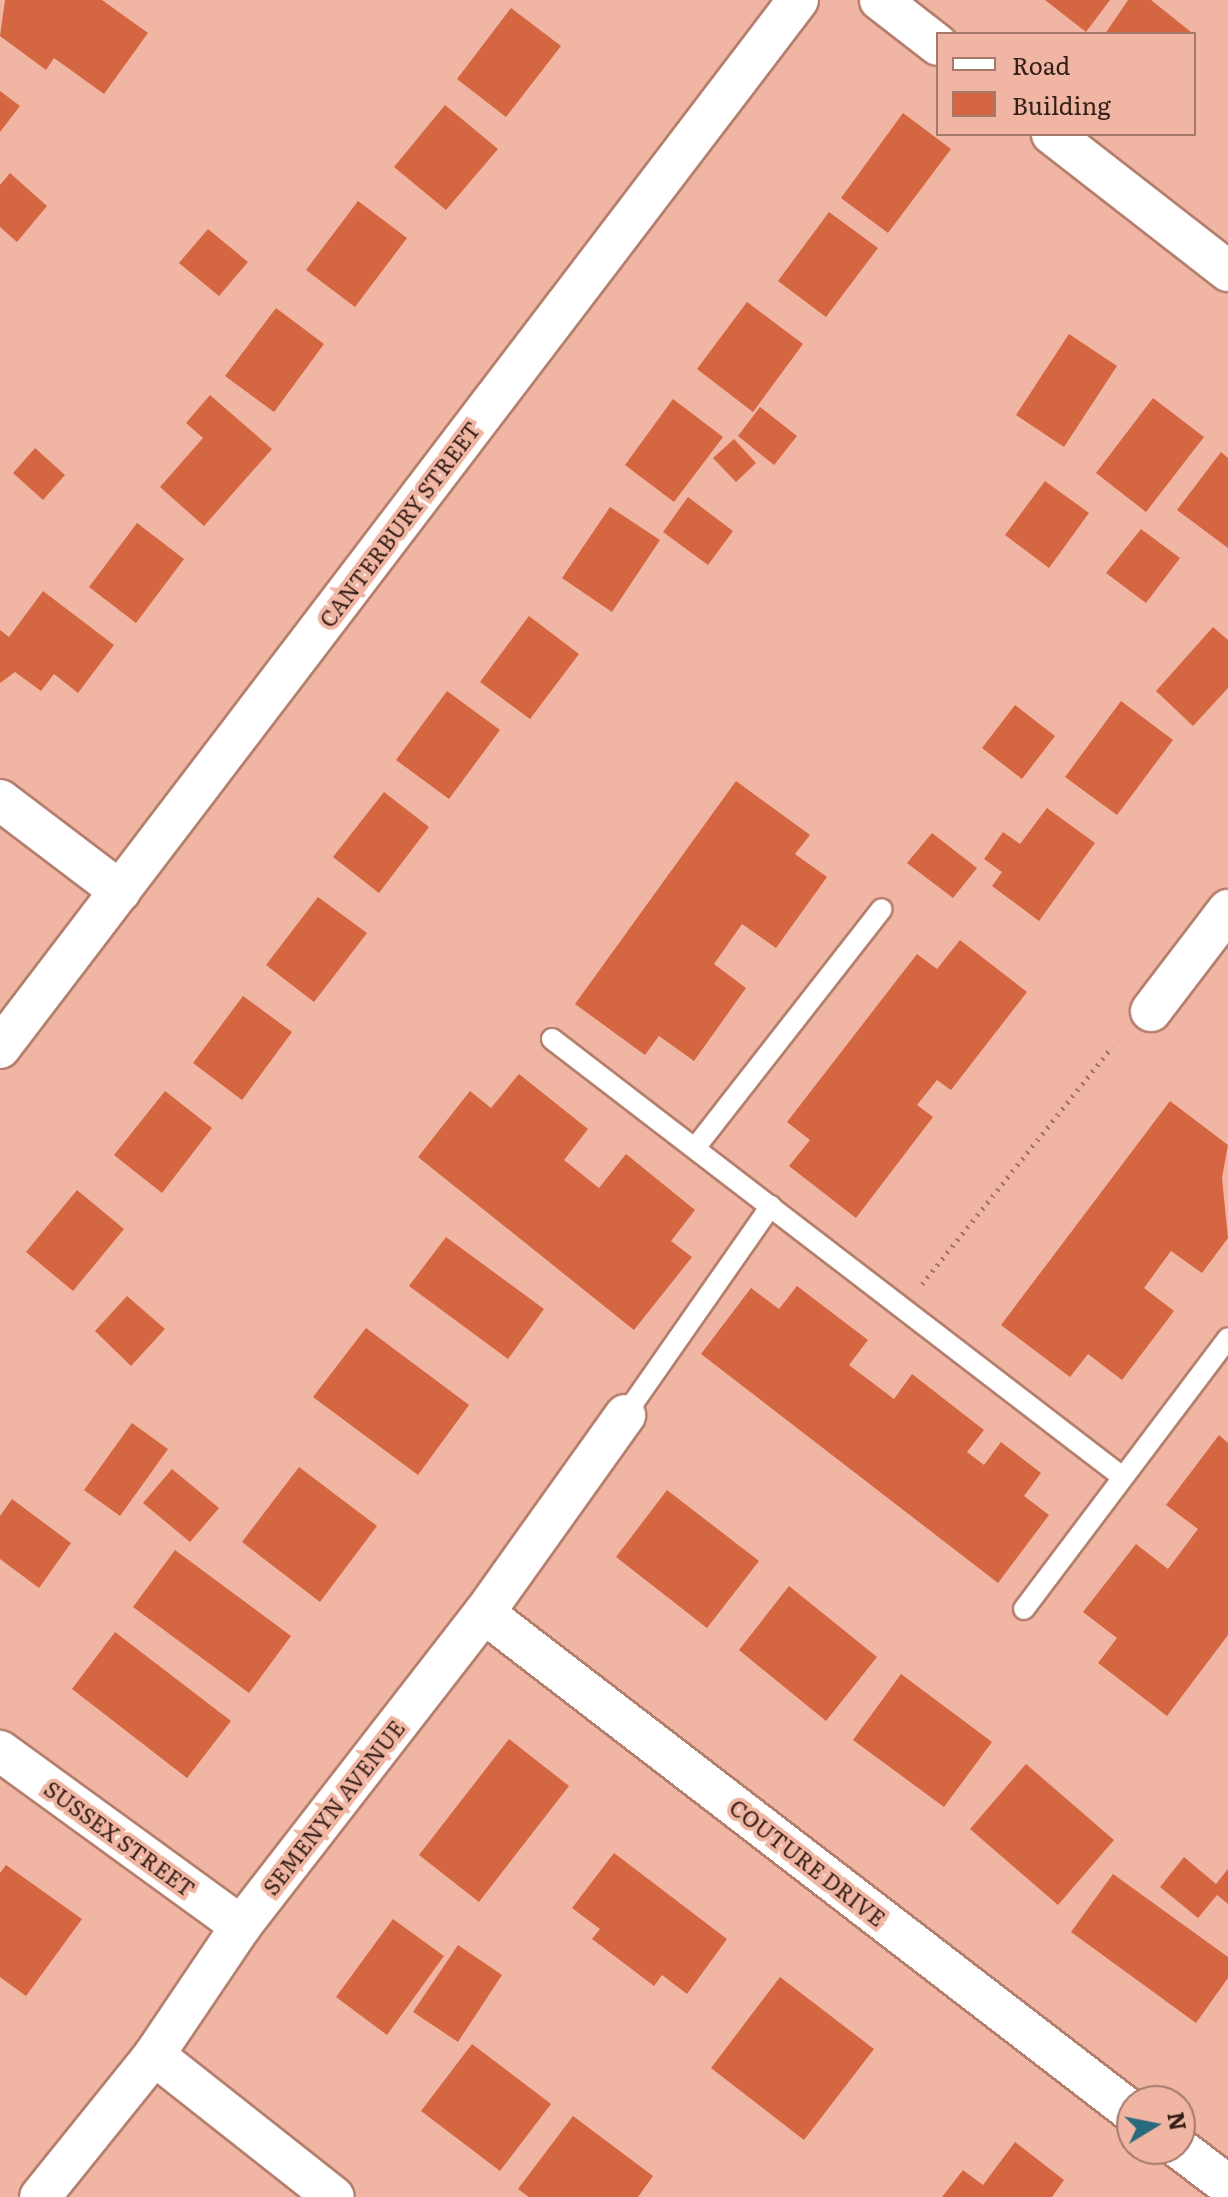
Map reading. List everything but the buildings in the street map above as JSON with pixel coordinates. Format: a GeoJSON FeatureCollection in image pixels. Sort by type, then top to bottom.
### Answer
{"type":"FeatureCollection","features":[{"type":"Feature","properties":{"kind":"street","name":"CANTERBURY STREET"},"geometry":{"type":"LineString","coordinates":[[0,1048],[798,0]]}},
{"type":"Feature","properties":{"kind":"street"},"geometry":{"type":"LineString","coordinates":[[880,0],[936,43]]}},
{"type":"Feature","properties":{"kind":"street"},"geometry":{"type":"LineString","coordinates":[[1055,136],[1228,271]]}},
{"type":"Feature","properties":{"kind":"street"},"geometry":{"type":"LineString","coordinates":[[0,800],[120,891]]}},
{"type":"Feature","properties":{"kind":"street"},"geometry":{"type":"LineString","coordinates":[[1151,1011],[1228,910]]}},
{"type":"Feature","properties":{"kind":"street","name":"SEMENYN AVENUE"},"geometry":{"type":"LineString","coordinates":[[40,2197],[154,2055],[241,1926],[484,1613],[625,1415]]}},
{"type":"Feature","properties":{"kind":"street","name":"COUTURE DRIVE"},"geometry":{"type":"LineString","coordinates":[[484,1613],[1116,2100]]}},
{"type":"Feature","properties":{"kind":"street","name":"SUSSEX STREET"},"geometry":{"type":"LineString","coordinates":[[0,1751],[241,1926]]}},
{"type":"Feature","properties":{"kind":"street"},"geometry":{"type":"LineString","coordinates":[[154,2055],[334,2197]]}},
{"type":"Feature","properties":{"kind":"street"},"geometry":{"type":"LineString","coordinates":[[1196,2163],[1223,2187]]}},
{"type":"Feature","properties":{"kind":"lane"},"geometry":{"type":"LineString","coordinates":[[695,1148],[882,909]]}},
{"type":"Feature","properties":{"kind":"lane"},"geometry":{"type":"LineString","coordinates":[[552,1039],[1121,1476]]}},
{"type":"Feature","properties":{"kind":"lane"},"geometry":{"type":"LineString","coordinates":[[625,1415],[771,1206]]}},
{"type":"Feature","properties":{"kind":"lane"},"geometry":{"type":"LineString","coordinates":[[1024,1609],[1121,1476],[1228,1338]]}},
{"type":"Feature","properties":{"kind":"path"},"geometry":{"type":"LineString","coordinates":[[903,1306],[1112,1047]]}}]}
